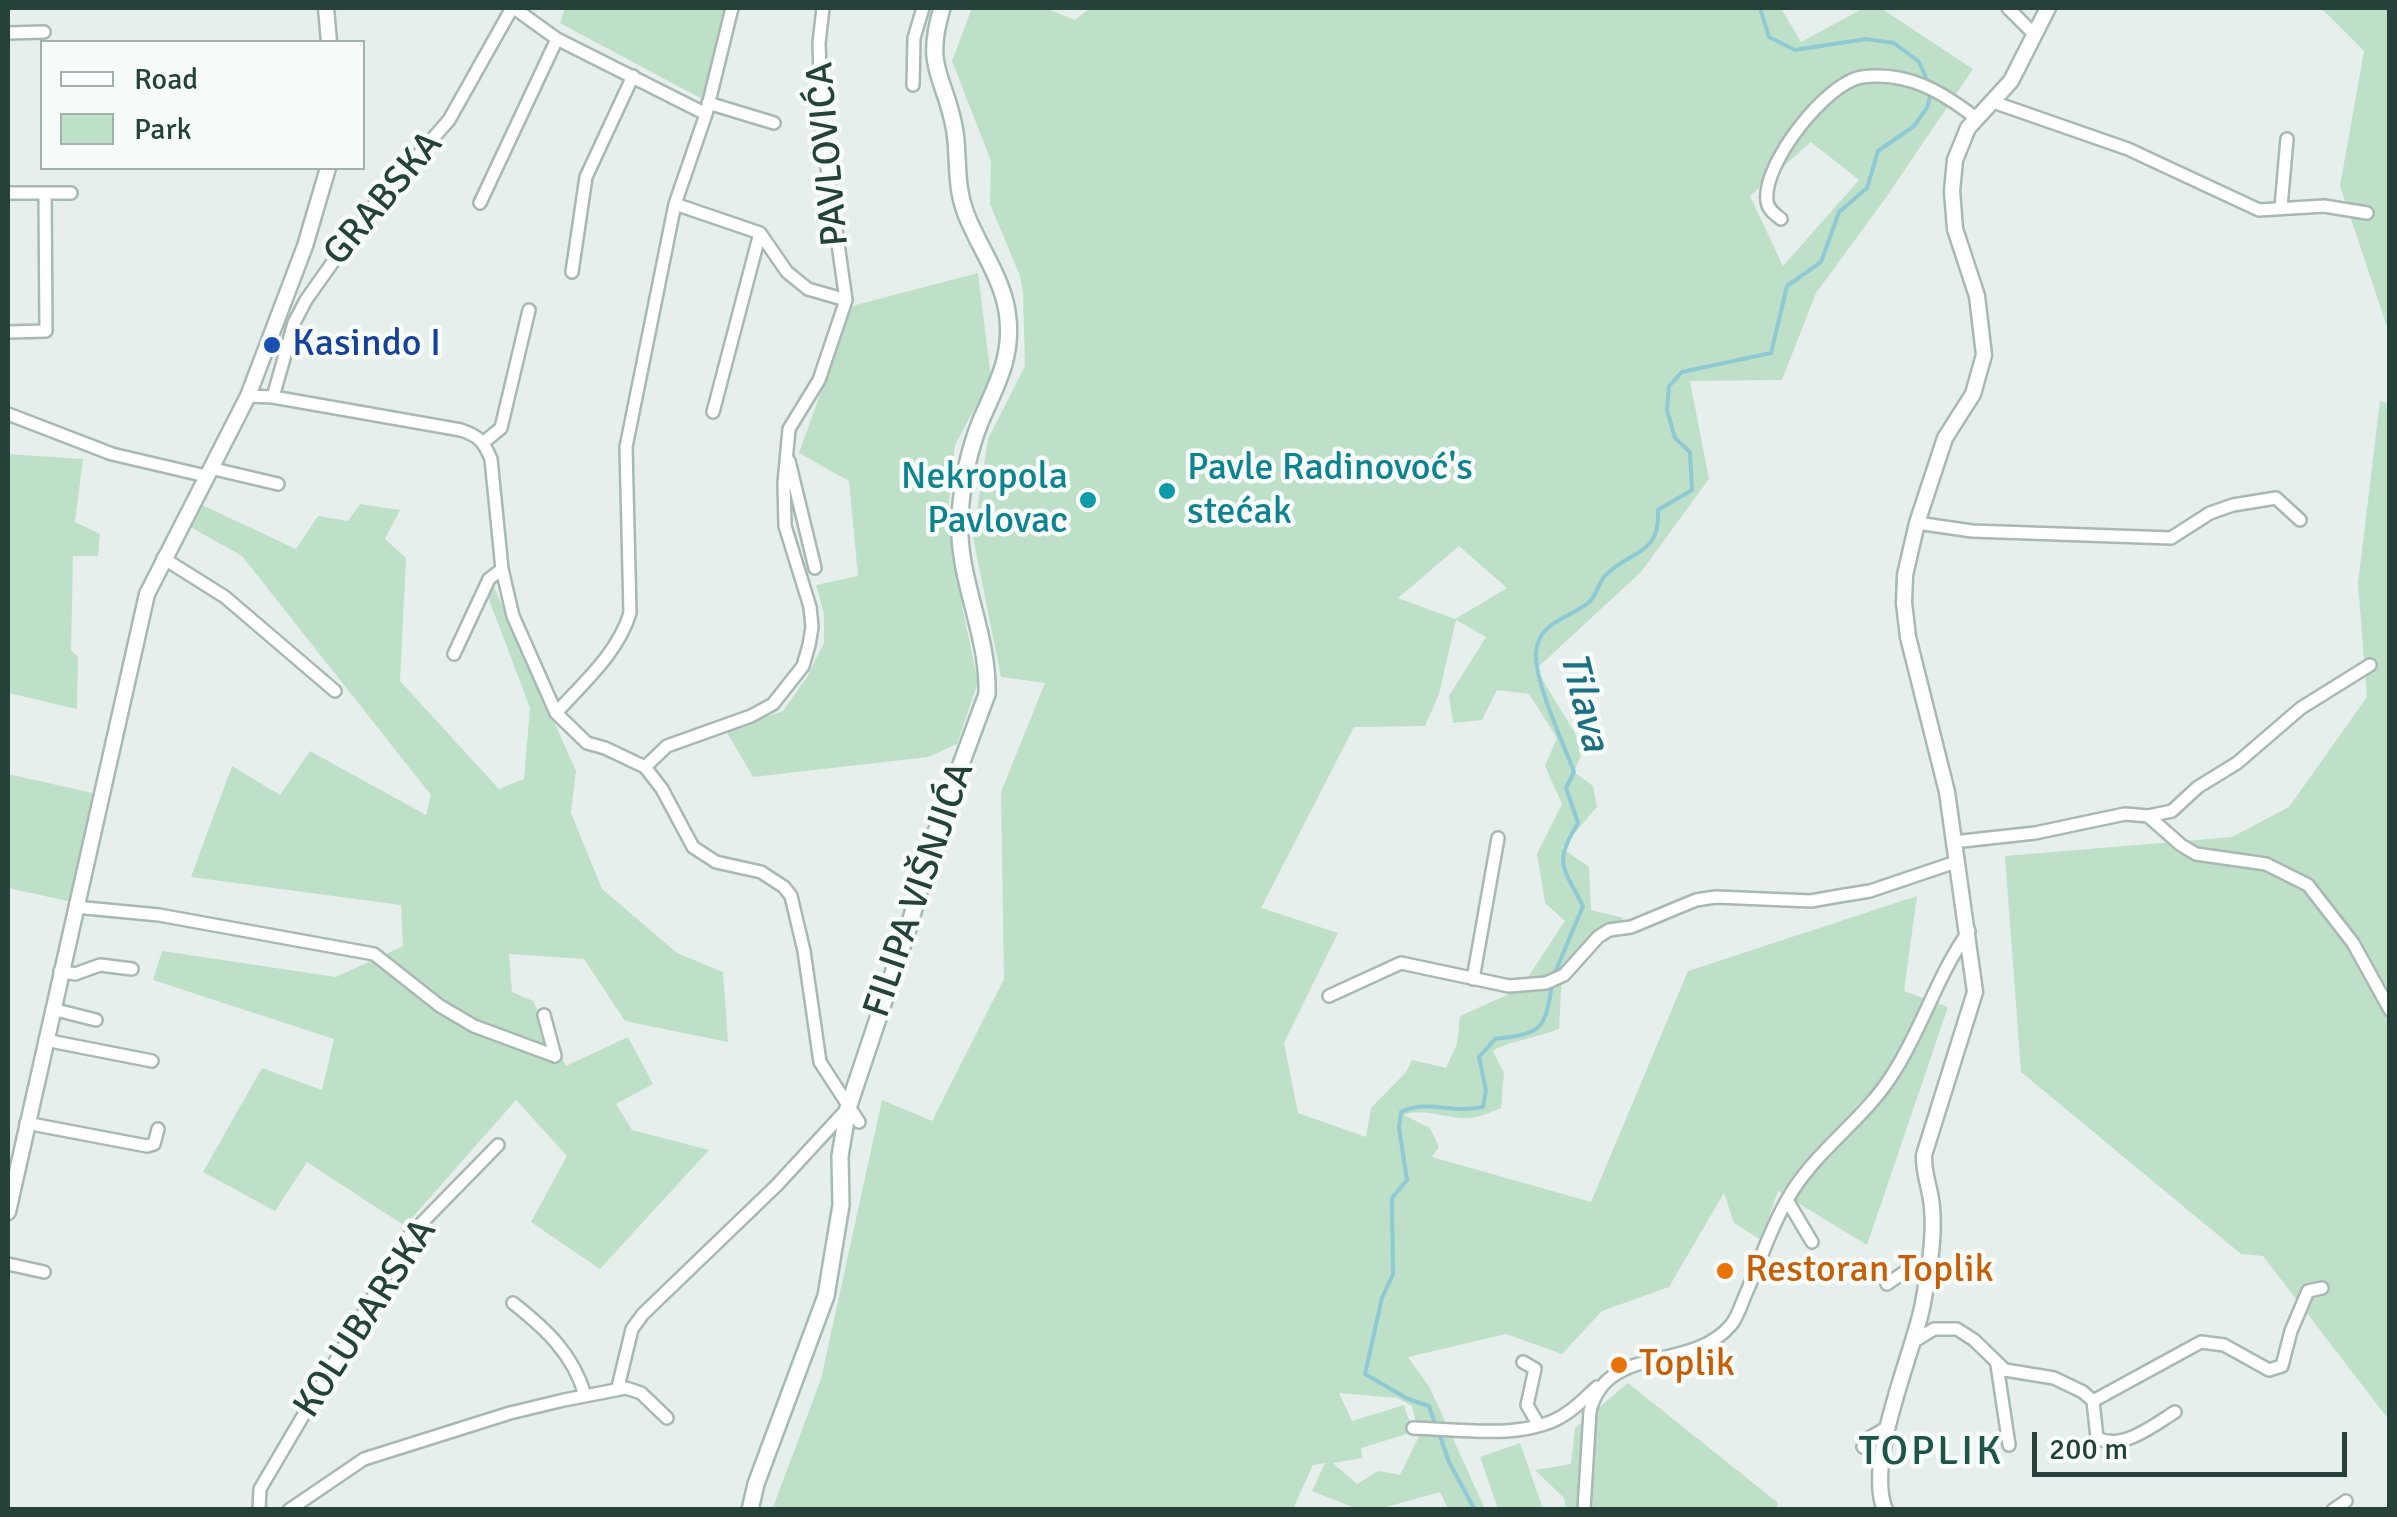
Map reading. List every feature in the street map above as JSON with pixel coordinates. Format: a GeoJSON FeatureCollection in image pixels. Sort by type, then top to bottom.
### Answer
{"type":"FeatureCollection","features":[{"type":"Feature","properties":{"kind":"main road","name":"FILIPA VIŠNJIĆA"},"geometry":{"type":"LineString","coordinates":[[848,1108],[936,832],[982,711],[988,672],[958,543],[973,443],[1004,370],[1008,316],[1002,292],[960,199],[954,127],[933,63],[934,34],[942,8]]}},
{"type":"Feature","properties":{"kind":"main road"},"geometry":{"type":"LineString","coordinates":[[750,1510],[756,1484],[826,1296],[841,1205],[840,1156],[848,1108]]}},
{"type":"Feature","properties":{"kind":"street"},"geometry":{"type":"LineString","coordinates":[[326,8],[329,40]]}},
{"type":"Feature","properties":{"kind":"street","name":"GRABSKA"},"geometry":{"type":"LineString","coordinates":[[272,396],[294,323],[306,300],[369,211],[449,120],[513,8],[557,40],[633,76],[707,108],[774,124]]}},
{"type":"Feature","properties":{"kind":"street"},"geometry":{"type":"LineString","coordinates":[[556,713],[614,647],[630,613],[626,447],[675,204],[707,108],[732,8]]}},
{"type":"Feature","properties":{"kind":"street","name":"PAVLOVIĆA"},"geometry":{"type":"LineString","coordinates":[[645,767],[666,746],[774,704],[802,666],[812,628],[803,578],[785,526],[784,484],[789,429],[819,380],[846,300],[822,132],[819,44],[823,8]]}},
{"type":"Feature","properties":{"kind":"street"},"geometry":{"type":"LineString","coordinates":[[914,84],[914,38],[923,8]]}},
{"type":"Feature","properties":{"kind":"street"},"geometry":{"type":"LineString","coordinates":[[2008,8],[2035,35]]}},
{"type":"Feature","properties":{"kind":"street"},"geometry":{"type":"LineString","coordinates":[[1885,1510],[1880,1498],[1880,1468],[1913,1342],[1928,1265],[1932,1210],[1923,1170],[1924,1155],[1976,992],[1947,792],[1908,637],[1905,575],[1917,523],[1945,438],[1973,394],[1984,354],[1981,313],[1955,229],[1952,191],[1958,148],[1976,118],[2011,81],[2048,8]]}},
{"type":"Feature","properties":{"kind":"street"},"geometry":{"type":"LineString","coordinates":[[8,32],[44,32]]}},
{"type":"Feature","properties":{"kind":"street","name":"GRABSKA"},"geometry":{"type":"LineString","coordinates":[[480,202],[557,40]]}},
{"type":"Feature","properties":{"kind":"street"},"geometry":{"type":"LineString","coordinates":[[572,272],[586,177],[633,76]]}},
{"type":"Feature","properties":{"kind":"street"},"geometry":{"type":"LineString","coordinates":[[1781,219],[1767,203],[1776,162],[1797,129],[1833,95],[1860,77],[1931,87],[1976,118]]}},
{"type":"Feature","properties":{"kind":"street"},"geometry":{"type":"LineString","coordinates":[[1993,102],[2128,149],[2260,210],[2324,206],[2367,213]]}},
{"type":"Feature","properties":{"kind":"street"},"geometry":{"type":"LineString","coordinates":[[2280,207],[2287,139]]}},
{"type":"Feature","properties":{"kind":"street"},"geometry":{"type":"LineString","coordinates":[[8,1212],[147,594],[248,396],[305,246],[327,170]]}},
{"type":"Feature","properties":{"kind":"street"},"geometry":{"type":"LineString","coordinates":[[8,332],[46,331],[45,193]]}},
{"type":"Feature","properties":{"kind":"street"},"geometry":{"type":"LineString","coordinates":[[8,194],[71,193]]}},
{"type":"Feature","properties":{"kind":"street"},"geometry":{"type":"LineString","coordinates":[[675,204],[760,234],[713,412]]}},
{"type":"Feature","properties":{"kind":"street","name":"PAVLOVIĆA"},"geometry":{"type":"LineString","coordinates":[[760,234],[788,272],[808,289],[846,300]]}},
{"type":"Feature","properties":{"kind":"street"},"geometry":{"type":"LineString","coordinates":[[484,442],[500,428],[529,310]]}},
{"type":"Feature","properties":{"kind":"street"},"geometry":{"type":"LineString","coordinates":[[248,396],[272,396],[461,430],[484,442],[491,459],[502,569],[513,616],[556,713],[587,744],[645,767]]}},
{"type":"Feature","properties":{"kind":"street"},"geometry":{"type":"LineString","coordinates":[[8,414],[112,454],[278,484]]}},
{"type":"Feature","properties":{"kind":"street"},"geometry":{"type":"LineString","coordinates":[[787,452],[815,568]]}},
{"type":"Feature","properties":{"kind":"street"},"geometry":{"type":"LineString","coordinates":[[1917,523],[1972,531],[2171,538],[2210,513],[2276,498],[2300,520]]}},
{"type":"Feature","properties":{"kind":"street"},"geometry":{"type":"LineString","coordinates":[[163,558],[225,597],[334,691]]}},
{"type":"Feature","properties":{"kind":"street"},"geometry":{"type":"LineString","coordinates":[[454,654],[489,578],[502,569]]}},
{"type":"Feature","properties":{"kind":"street"},"geometry":{"type":"LineString","coordinates":[[1953,842],[2172,810],[2198,787],[2237,763],[2300,708],[2370,665]]}},
{"type":"Feature","properties":{"kind":"street","name":"FILIPA VIŠNJIĆA"},"geometry":{"type":"LineString","coordinates":[[645,767],[662,789],[694,847],[716,862],[761,872],[791,896],[804,950],[820,1062],[858,1122]]}},
{"type":"Feature","properties":{"kind":"street"},"geometry":{"type":"LineString","coordinates":[[2148,816],[2181,846],[2196,854],[2266,864],[2308,885],[2353,943],[2390,1010]]}},
{"type":"Feature","properties":{"kind":"street"},"geometry":{"type":"LineString","coordinates":[[1473,979],[1498,838]]}},
{"type":"Feature","properties":{"kind":"street"},"geometry":{"type":"LineString","coordinates":[[1329,996],[1401,963],[1509,986],[1551,982],[1609,930],[1631,927],[1696,900],[1811,900],[1839,896],[1870,891],[1956,862]]}},
{"type":"Feature","properties":{"kind":"street"},"geometry":{"type":"LineString","coordinates":[[75,907],[160,914],[374,954],[440,1006],[474,1026],[555,1056],[544,1015]]}},
{"type":"Feature","properties":{"kind":"street"},"geometry":{"type":"LineString","coordinates":[[1414,1428],[1498,1434],[1538,1424],[1566,1414],[1618,1369],[1703,1346],[1732,1324],[1787,1200],[1803,1175],[1894,1074],[1942,974],[1969,931]]}},
{"type":"Feature","properties":{"kind":"street"},"geometry":{"type":"LineString","coordinates":[[60,971],[75,974],[100,964],[132,969]]}},
{"type":"Feature","properties":{"kind":"street"},"geometry":{"type":"LineString","coordinates":[[52,1008],[96,1020]]}},
{"type":"Feature","properties":{"kind":"street"},"geometry":{"type":"LineString","coordinates":[[44,1040],[152,1062]]}},
{"type":"Feature","properties":{"kind":"street"},"geometry":{"type":"LineString","coordinates":[[667,1418],[641,1393],[618,1387],[632,1329],[777,1185],[848,1108]]}},
{"type":"Feature","properties":{"kind":"street"},"geometry":{"type":"LineString","coordinates":[[26,1122],[146,1146],[154,1144],[158,1130]]}},
{"type":"Feature","properties":{"kind":"street","name":"KOLUBARSKA"},"geometry":{"type":"LineString","coordinates":[[259,1510],[260,1489],[409,1236],[498,1145]]}},
{"type":"Feature","properties":{"kind":"street"},"geometry":{"type":"LineString","coordinates":[[1787,1200],[1812,1242]]}},
{"type":"Feature","properties":{"kind":"street"},"geometry":{"type":"LineString","coordinates":[[1793,1244],[1804,1228]]}},
{"type":"Feature","properties":{"kind":"street"},"geometry":{"type":"LineString","coordinates":[[8,1264],[44,1272]]}},
{"type":"Feature","properties":{"kind":"street"},"geometry":{"type":"LineString","coordinates":[[1888,1284],[1906,1271],[1928,1265]]}},
{"type":"Feature","properties":{"kind":"street"},"geometry":{"type":"LineString","coordinates":[[2093,1402],[2200,1342],[2224,1345],[2269,1370],[2282,1366],[2308,1291],[2322,1288]]}},
{"type":"Feature","properties":{"kind":"street"},"geometry":{"type":"LineString","coordinates":[[513,1303],[558,1342],[579,1375],[585,1395]]}},
{"type":"Feature","properties":{"kind":"street"},"geometry":{"type":"LineString","coordinates":[[1913,1342],[1934,1329],[1957,1329],[1974,1340],[1997,1366],[2054,1378],[2083,1392],[2093,1402],[2098,1438],[2107,1442],[2138,1434],[2175,1412]]}},
{"type":"Feature","properties":{"kind":"street"},"geometry":{"type":"LineString","coordinates":[[1523,1362],[1535,1369],[1527,1404],[1538,1424]]}},
{"type":"Feature","properties":{"kind":"street"},"geometry":{"type":"LineString","coordinates":[[1997,1366],[2009,1445]]}},
{"type":"Feature","properties":{"kind":"street"},"geometry":{"type":"LineString","coordinates":[[1584,1510],[1590,1411],[1604,1381]]}},
{"type":"Feature","properties":{"kind":"street","name":"KOLUBARSKA"},"geometry":{"type":"LineString","coordinates":[[289,1510],[364,1459],[510,1413],[618,1387]]}},
{"type":"Feature","properties":{"kind":"street"},"geometry":{"type":"LineString","coordinates":[[1863,1447],[1869,1438],[1888,1427]]}},
{"type":"Feature","properties":{"kind":"street"},"geometry":{"type":"LineString","coordinates":[[2333,1510],[2346,1500]]}},
{"type":"Feature","properties":{"kind":"green space"},"geometry":{"type":"Polygon","coordinates":[[[565,8],[726,8],[702,99],[560,23],[565,8]]]}},
{"type":"Feature","properties":{"kind":"green space"},"geometry":{"type":"Polygon","coordinates":[[[972,8],[1045,8],[1075,20],[1090,8],[1781,8],[1801,42],[1864,8],[1881,8],[1973,69],[1816,293],[1782,380],[1690,381],[1709,479],[1641,572],[1536,669],[1584,748],[1574,772],[1593,786],[1597,807],[1562,848],[1589,867],[1591,910],[1624,918],[1562,974],[1559,1029],[1493,1051],[1504,1073],[1501,1108],[1469,1118],[1420,1112],[1404,1115],[1430,1128],[1439,1147],[1432,1157],[1591,1202],[1688,971],[1917,896],[1904,991],[1948,1007],[1867,1245],[1778,1191],[1761,1240],[1734,1223],[1724,1193],[1669,1287],[1602,1311],[1562,1354],[1506,1334],[1408,1357],[1430,1388],[1485,1509],[1448,1509],[1440,1492],[1379,1509],[1357,1509],[1312,1491],[1325,1463],[1313,1465],[1293,1509],[772,1510],[821,1379],[882,1100],[932,1121],[1004,979],[1001,792],[1045,683],[1001,677],[973,537],[988,439],[1025,366],[1023,292],[990,204],[991,161],[952,61],[972,8]],[[1811,142],[1750,196],[1783,266],[1859,180],[1811,142]],[[1459,546],[1398,598],[1455,619],[1507,588],[1459,546]],[[1456,620],[1439,694],[1425,726],[1354,727],[1261,908],[1338,933],[1284,1043],[1298,1113],[1366,1137],[1371,1108],[1406,1072],[1412,1060],[1446,1068],[1457,1044],[1460,1016],[1520,989],[1565,921],[1545,903],[1537,854],[1562,804],[1545,766],[1557,738],[1529,694],[1497,690],[1482,720],[1453,723],[1449,696],[1486,637],[1456,620]],[[1339,1393],[1352,1421],[1404,1405],[1413,1432],[1361,1448],[1362,1458],[1333,1463],[1357,1484],[1378,1471],[1400,1475],[1419,1436],[1412,1406],[1397,1398],[1339,1393]]]}},
{"type":"Feature","properties":{"kind":"green space"},"geometry":{"type":"Polygon","coordinates":[[[2321,8],[2389,8],[2389,333],[2340,186],[2364,51],[2321,8]]]}},
{"type":"Feature","properties":{"kind":"green space"},"geometry":{"type":"Polygon","coordinates":[[[978,273],[991,378],[955,445],[948,511],[978,682],[957,744],[928,757],[753,777],[726,731],[783,711],[824,643],[824,614],[816,585],[858,576],[849,481],[799,453],[852,306],[978,273]]]}},
{"type":"Feature","properties":{"kind":"green space"},"geometry":{"type":"Polygon","coordinates":[[[2380,401],[2389,404],[2389,1420],[2263,1256],[2241,1254],[2021,1072],[2005,856],[2232,837],[2289,807],[2367,697],[2358,583],[2380,401]]]}},
{"type":"Feature","properties":{"kind":"green space"},"geometry":{"type":"Polygon","coordinates":[[[8,454],[83,459],[75,522],[100,534],[98,556],[73,556],[71,650],[78,657],[77,709],[8,693],[8,454]]]}},
{"type":"Feature","properties":{"kind":"green space"},"geometry":{"type":"Polygon","coordinates":[[[360,504],[400,510],[385,539],[406,558],[400,681],[499,789],[524,779],[530,708],[485,589],[493,585],[576,771],[571,813],[602,889],[677,953],[723,972],[728,1042],[625,1021],[584,959],[509,954],[512,992],[533,1001],[566,1066],[628,1037],[653,1084],[616,1104],[632,1130],[709,1150],[600,1269],[531,1222],[567,1156],[516,1100],[405,1226],[307,1162],[275,1211],[203,1172],[262,1068],[322,1090],[334,1039],[153,980],[162,951],[336,977],[403,946],[401,905],[191,877],[232,766],[280,795],[310,751],[426,815],[431,795],[242,556],[189,526],[202,505],[296,549],[318,516],[348,521],[360,504]]]}},
{"type":"Feature","properties":{"kind":"green space"},"geometry":{"type":"Polygon","coordinates":[[[8,774],[97,794],[72,902],[8,888],[8,774]]]}},
{"type":"Feature","properties":{"kind":"green space"},"geometry":{"type":"Polygon","coordinates":[[[1628,1383],[1777,1502],[1778,1509],[1566,1509],[1564,1498],[1535,1470],[1571,1464],[1575,1428],[1628,1383]]]}},
{"type":"Feature","properties":{"kind":"green space"},"geometry":{"type":"Polygon","coordinates":[[[1520,1443],[1543,1509],[1498,1509],[1480,1457],[1520,1443]]]}},
{"type":"Feature","properties":{"kind":"waterway","name":"Tilava"},"geometry":{"type":"LineString","coordinates":[[1760,8],[1769,37],[1795,50],[1866,39],[1894,43],[1919,62],[1929,84]]}},
{"type":"Feature","properties":{"kind":"waterway","name":"Tilava"},"geometry":{"type":"LineString","coordinates":[[1554,975],[1583,906],[1563,857],[1578,823],[1566,788],[1574,772],[1540,680],[1538,643],[1548,628],[1591,600],[1613,568],[1649,545],[1658,525],[1658,510],[1692,490],[1690,452],[1675,438],[1667,410],[1669,386],[1682,372],[1771,353],[1787,286],[1821,262],[1839,212],[1867,188],[1878,151],[1914,126],[1927,108],[1931,93]]}},
{"type":"Feature","properties":{"kind":"waterway","name":"Tilava"},"geometry":{"type":"LineString","coordinates":[[1435,1424],[1429,1406],[1408,1399],[1365,1374],[1382,1298],[1393,1274],[1392,1198],[1407,1180],[1399,1128],[1401,1112],[1421,1107],[1483,1107],[1486,1090],[1479,1057],[1495,1039],[1522,1035],[1538,1027],[1547,1012],[1552,984]]}},
{"type":"Feature","properties":{"kind":"waterway","name":"Tilava"},"geometry":{"type":"LineString","coordinates":[[1439,1433],[1449,1462],[1475,1510]]}},
{"type":"Feature","properties":{"kind":"place","name":"Kasindo I"},"geometry":{"type":"Point","coordinates":[272,345]}},
{"type":"Feature","properties":{"kind":"place","name":"Pavle Radinovoć's stećak"},"geometry":{"type":"Point","coordinates":[1167,491]}},
{"type":"Feature","properties":{"kind":"place","name":"Nekropola Pavlovac"},"geometry":{"type":"Point","coordinates":[1088,500]}},
{"type":"Feature","properties":{"kind":"place","name":"Restoran Toplik"},"geometry":{"type":"Point","coordinates":[1725,1271]}},
{"type":"Feature","properties":{"kind":"place","name":"Toplik"},"geometry":{"type":"Point","coordinates":[1619,1365]}},
{"type":"Feature","properties":{"kind":"district","name":"TOPLIK"},"geometry":{"type":"Point","coordinates":[1931,1453]}}]}
